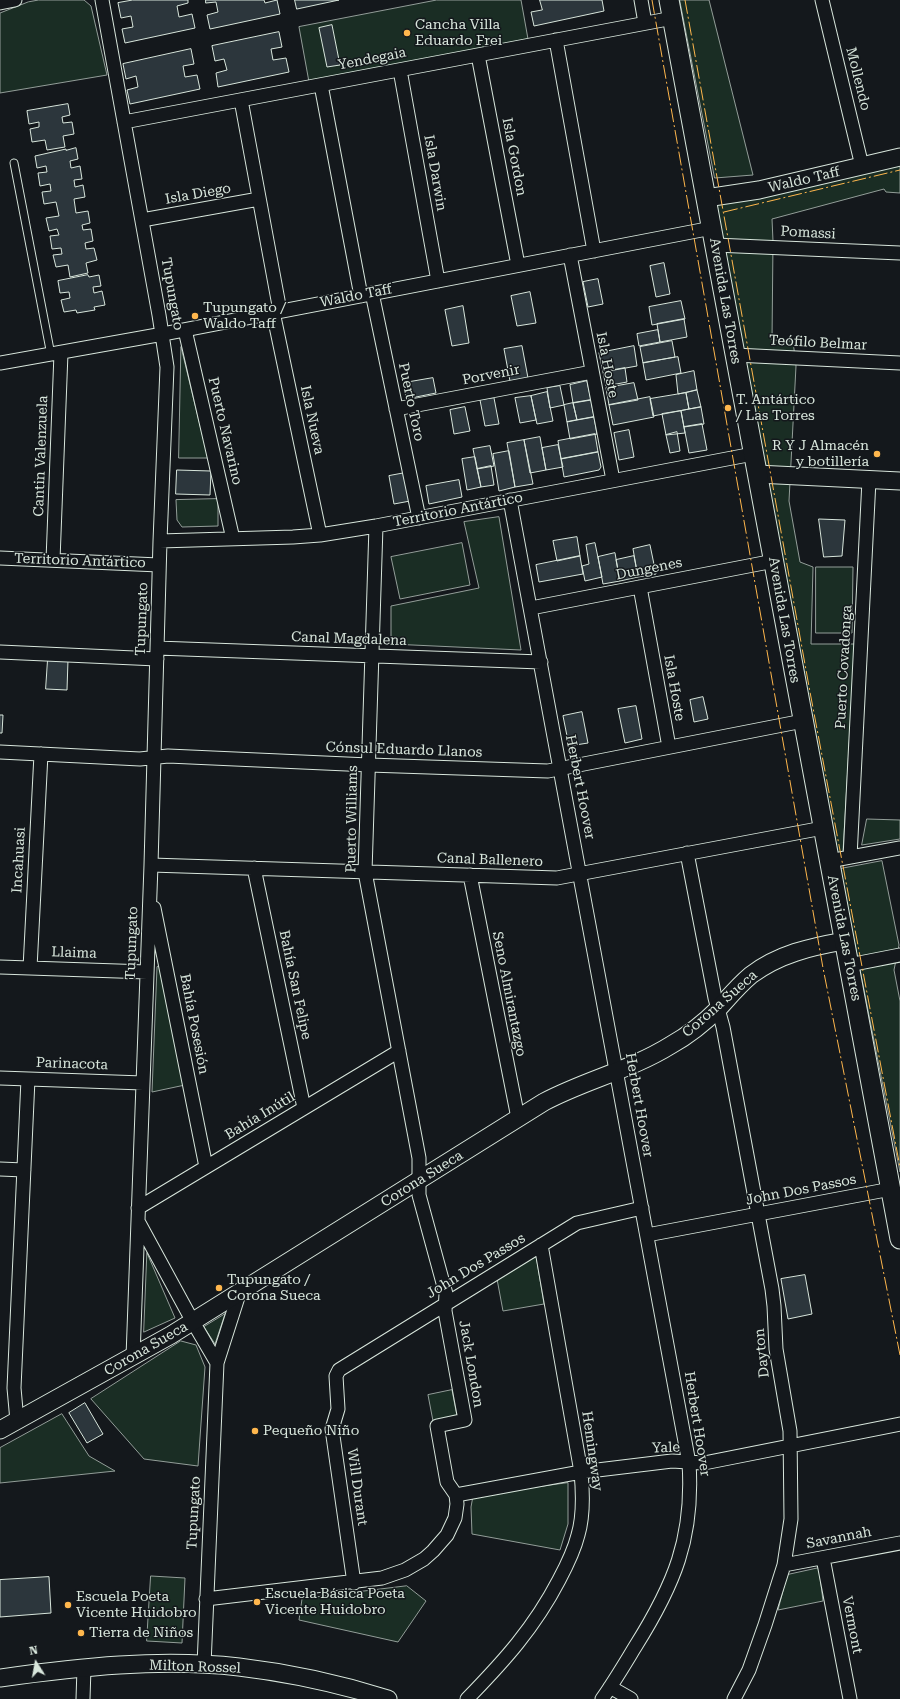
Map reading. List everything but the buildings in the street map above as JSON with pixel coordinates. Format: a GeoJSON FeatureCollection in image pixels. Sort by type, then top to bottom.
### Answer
{"type":"FeatureCollection","features":[{"type":"Feature","properties":{"kind":"main road","name":"Avenida Las Torres"},"geometry":{"type":"LineString","coordinates":[[669,0],[900,1239]]}},
{"type":"Feature","properties":{"kind":"street"},"geometry":{"type":"LineString","coordinates":[[0,3],[15,0]]}},
{"type":"Feature","properties":{"kind":"street","name":"Tupungato"},"geometry":{"type":"LineString","coordinates":[[102,0],[167,367],[133,1357]]}},
{"type":"Feature","properties":{"kind":"street"},"geometry":{"type":"LineString","coordinates":[[641,0],[645,23]]}},
{"type":"Feature","properties":{"kind":"street","name":"Mollendo"},"geometry":{"type":"LineString","coordinates":[[822,0],[862,166]]}},
{"type":"Feature","properties":{"kind":"street","name":"Yendegaia"},"geometry":{"type":"LineString","coordinates":[[124,122],[673,18]]}},
{"type":"Feature","properties":{"kind":"street"},"geometry":{"type":"LineString","coordinates":[[556,40],[594,251]]}},
{"type":"Feature","properties":{"kind":"street","name":"Isla Gordon"},"geometry":{"type":"LineString","coordinates":[[478,55],[518,265]]}},
{"type":"Feature","properties":{"kind":"street","name":"Isla Darwin"},"geometry":{"type":"LineString","coordinates":[[400,70],[438,281]]}},
{"type":"Feature","properties":{"kind":"street","name":"Puerto Toro"},"geometry":{"type":"LineString","coordinates":[[321,85],[366,294],[396,409],[419,518]]}},
{"type":"Feature","properties":{"kind":"street","name":"Isla Nueva"},"geometry":{"type":"LineString","coordinates":[[241,100],[260,199],[276,312],[320,535]]}},
{"type":"Feature","properties":{"kind":"street","name":"Waldo Taff"},"geometry":{"type":"LineString","coordinates":[[706,198],[759,190],[900,157]]}},
{"type":"Feature","properties":{"kind":"street","name":"Isla Diego"},"geometry":{"type":"LineString","coordinates":[[142,220],[260,199]]}},
{"type":"Feature","properties":{"kind":"street","name":"Waldo Taff"},"geometry":{"type":"LineString","coordinates":[[0,363],[185,330],[570,255],[713,237]]}},
{"type":"Feature","properties":{"kind":"street","name":"Pomassi"},"geometry":{"type":"LineString","coordinates":[[713,237],[900,254]]}},
{"type":"Feature","properties":{"kind":"street","name":"Isla Hoste"},"geometry":{"type":"LineString","coordinates":[[570,255],[613,480]]}},
{"type":"Feature","properties":{"kind":"street","name":"Puerto Navarino"},"geometry":{"type":"LineString","coordinates":[[185,330],[233,539]]}},
{"type":"Feature","properties":{"kind":"street","name":"Cantin Valenzuela"},"geometry":{"type":"LineString","coordinates":[[52,560],[56,354]]}},
{"type":"Feature","properties":{"kind":"street","name":"Teófilo Belmar"},"geometry":{"type":"LineString","coordinates":[[735,355],[900,363]]}},
{"type":"Feature","properties":{"kind":"street","name":"Porvenir"},"geometry":{"type":"LineString","coordinates":[[396,409],[592,372]]}},
{"type":"Feature","properties":{"kind":"street","name":"Territorio Antártico"},"geometry":{"type":"LineString","coordinates":[[160,541],[320,535],[419,518],[753,454]]}},
{"type":"Feature","properties":{"kind":"street"},"geometry":{"type":"LineString","coordinates":[[757,474],[900,481]]}},
{"type":"Feature","properties":{"kind":"street","name":"Puerto Covadonga"},"geometry":{"type":"LineString","coordinates":[[850,857],[869,480]]}},
{"type":"Feature","properties":{"kind":"street","name":"Herbert Hoover"},"geometry":{"type":"LineString","coordinates":[[510,500],[689,1463],[690,1481],[688,1513],[685,1535],[677,1566],[661,1604],[602,1699]]}},
{"type":"Feature","properties":{"kind":"street","name":"Puerto Williams"},"geometry":{"type":"LineString","coordinates":[[376,526],[365,872],[419,1158],[420,1180]]}},
{"type":"Feature","properties":{"kind":"street","name":"Territorio Antártico"},"geometry":{"type":"LineString","coordinates":[[0,558],[159,565]]}},
{"type":"Feature","properties":{"kind":"street","name":"Dungenes"},"geometry":{"type":"LineString","coordinates":[[531,608],[774,561]]}},
{"type":"Feature","properties":{"kind":"street","name":"Isla Hoste"},"geometry":{"type":"LineString","coordinates":[[640,587],[669,747]]}},
{"type":"Feature","properties":{"kind":"street","name":"Canal Magdalena"},"geometry":{"type":"LineString","coordinates":[[0,652],[372,656],[541,662]]}},
{"type":"Feature","properties":{"kind":"street","name":"Cónsul Eduardo Llanos"},"geometry":{"type":"LineString","coordinates":[[0,752],[140,759],[168,756],[540,771],[803,721]]}},
{"type":"Feature","properties":{"kind":"street","name":"Incahuasi"},"geometry":{"type":"LineString","coordinates":[[30,968],[41,754]]}},
{"type":"Feature","properties":{"kind":"street","name":"Canal Ballenero"},"geometry":{"type":"LineString","coordinates":[[151,865],[556,878],[823,828]]}},
{"type":"Feature","properties":{"kind":"street"},"geometry":{"type":"LineString","coordinates":[[829,861],[900,848]]}},
{"type":"Feature","properties":{"kind":"street"},"geometry":{"type":"LineString","coordinates":[[686,853],[718,1009]]}},
{"type":"Feature","properties":{"kind":"street","name":"Bahía San Felipe"},"geometry":{"type":"LineString","coordinates":[[254,868],[304,1108]]}},
{"type":"Feature","properties":{"kind":"street","name":"Seno Almirantazgo"},"geometry":{"type":"LineString","coordinates":[[470,875],[518,1118]]}},
{"type":"Feature","properties":{"kind":"street","name":"Bahía Posesión"},"geometry":{"type":"LineString","coordinates":[[150,887],[206,1167]]}},
{"type":"Feature","properties":{"kind":"street","name":"Corona Sueca"},"geometry":{"type":"LineString","coordinates":[[0,1430],[133,1357],[193,1322],[518,1118],[563,1092],[636,1064],[672,1045],[703,1023],[749,977],[770,963],[796,951],[844,941]]}},
{"type":"Feature","properties":{"kind":"street"},"geometry":{"type":"LineString","coordinates":[[848,965],[900,956]]}},
{"type":"Feature","properties":{"kind":"street","name":"Llaima"},"geometry":{"type":"LineString","coordinates":[[0,967],[147,972]]}},
{"type":"Feature","properties":{"kind":"street","name":"Dayton"},"geometry":{"type":"LineString","coordinates":[[718,1009],[723,1026],[774,1306],[776,1349],[790,1431],[791,1519],[784,1565],[759,1644],[738,1696]]}},
{"type":"Feature","properties":{"kind":"street","name":"Bahía Inútil"},"geometry":{"type":"LineString","coordinates":[[138,1214],[206,1167],[399,1051]]}},
{"type":"Feature","properties":{"kind":"street","name":"Parinacota"},"geometry":{"type":"LineString","coordinates":[[0,1078],[143,1082]]}},
{"type":"Feature","properties":{"kind":"street"},"geometry":{"type":"LineString","coordinates":[[16,1421],[14,1388],[28,1078]]}},
{"type":"Feature","properties":{"kind":"street"},"geometry":{"type":"LineString","coordinates":[[0,1169],[24,1170]]}},
{"type":"Feature","properties":{"kind":"street","name":"Jack London"},"geometry":{"type":"LineString","coordinates":[[420,1180],[419,1195],[446,1294],[445,1312],[465,1420],[437,1426],[447,1482],[456,1495]]}},
{"type":"Feature","properties":{"kind":"street","name":"John Dos Passos"},"geometry":{"type":"LineString","coordinates":[[647,1235],[891,1189]]}},
{"type":"Feature","properties":{"kind":"street","name":"John Dos Passos"},"geometry":{"type":"LineString","coordinates":[[337,1372],[341,1367],[577,1223],[642,1208]]}},
{"type":"Feature","properties":{"kind":"street"},"geometry":{"type":"LineString","coordinates":[[138,1214],[193,1322],[217,1363]]}},
{"type":"Feature","properties":{"kind":"street","name":"Hemingway"},"geometry":{"type":"LineString","coordinates":[[467,1699],[509,1655],[522,1639],[549,1599],[570,1558],[581,1523],[583,1493],[581,1472],[541,1245]]}},
{"type":"Feature","properties":{"kind":"street","name":"Tupungato"},"geometry":{"type":"LineString","coordinates":[[204,1664],[217,1363],[239,1294]]}},
{"type":"Feature","properties":{"kind":"street","name":"Will Durant"},"geometry":{"type":"LineString","coordinates":[[337,1372],[338,1409],[332,1429],[354,1583]]}},
{"type":"Feature","properties":{"kind":"street","name":"Yale"},"geometry":{"type":"LineString","coordinates":[[456,1495],[581,1472],[672,1461],[704,1463],[900,1424]]}},
{"type":"Feature","properties":{"kind":"street"},"geometry":{"type":"LineString","coordinates":[[206,1599],[354,1583],[393,1575],[415,1565],[433,1551],[452,1526],[457,1504],[456,1495]]}},
{"type":"Feature","properties":{"kind":"street","name":"Savannah"},"geometry":{"type":"LineString","coordinates":[[784,1565],[900,1543]]}},
{"type":"Feature","properties":{"kind":"street","name":"Vermont"},"geometry":{"type":"LineString","coordinates":[[823,1558],[850,1699]]}},
{"type":"Feature","properties":{"kind":"street","name":"Milton Rossel"},"geometry":{"type":"LineString","coordinates":[[0,1678],[84,1668],[204,1664],[239,1667],[302,1677],[350,1688],[388,1699]]}},
{"type":"Feature","properties":{"kind":"street"},"geometry":{"type":"LineString","coordinates":[[83,1699],[84,1668]]}},
{"type":"Feature","properties":{"kind":"street"},"geometry":{"type":"LineString","coordinates":[[610,1688],[630,1699]]}},
{"type":"Feature","properties":{"kind":"lane"},"geometry":{"type":"LineString","coordinates":[[14,163],[56,354]]}},
{"type":"Feature","properties":{"kind":"green space"},"geometry":{"type":"Polygon","coordinates":[[[39,0],[84,0],[91,6],[107,75],[0,93],[0,13],[28,2],[39,0]]]}},
{"type":"Feature","properties":{"kind":"green space"},"geometry":{"type":"Polygon","coordinates":[[[437,0],[521,0],[528,39],[309,82],[299,27],[437,0]]]}},
{"type":"Feature","properties":{"kind":"green space"},"geometry":{"type":"Polygon","coordinates":[[[680,0],[709,0],[753,175],[715,178],[680,0]]]}},
{"type":"Feature","properties":{"kind":"green space"},"geometry":{"type":"Polygon","coordinates":[[[900,162],[900,193],[886,192],[884,189],[772,219],[772,340],[793,341],[796,366],[789,501],[800,562],[813,567],[811,644],[855,644],[843,852],[838,854],[716,204],[900,162]]]}},
{"type":"Feature","properties":{"kind":"green space"},"geometry":{"type":"Polygon","coordinates":[[[181,347],[208,458],[179,458],[181,347]]]}},
{"type":"Feature","properties":{"kind":"green space"},"geometry":{"type":"Polygon","coordinates":[[[218,499],[218,526],[182,527],[177,520],[176,500],[218,499]]]}},
{"type":"Feature","properties":{"kind":"green space"},"geometry":{"type":"Polygon","coordinates":[[[499,517],[521,650],[391,644],[391,606],[479,588],[464,522],[499,517]]]}},
{"type":"Feature","properties":{"kind":"green space"},"geometry":{"type":"Polygon","coordinates":[[[462,543],[470,585],[400,599],[391,557],[462,543]]]}},
{"type":"Feature","properties":{"kind":"green space"},"geometry":{"type":"Polygon","coordinates":[[[816,567],[853,567],[852,633],[816,633],[816,567]]]}},
{"type":"Feature","properties":{"kind":"green space"},"geometry":{"type":"Polygon","coordinates":[[[867,819],[900,820],[900,839],[862,845],[867,819]]]}},
{"type":"Feature","properties":{"kind":"green space"},"geometry":{"type":"Polygon","coordinates":[[[882,861],[899,945],[894,970],[900,1001],[900,1172],[840,869],[882,861]]]}},
{"type":"Feature","properties":{"kind":"green space"},"geometry":{"type":"Polygon","coordinates":[[[160,966],[185,1085],[152,1092],[157,967],[160,966]]]}},
{"type":"Feature","properties":{"kind":"green space"},"geometry":{"type":"Polygon","coordinates":[[[147,1253],[175,1318],[144,1332],[147,1253]]]}},
{"type":"Feature","properties":{"kind":"green space"},"geometry":{"type":"Polygon","coordinates":[[[536,1255],[544,1304],[503,1311],[497,1279],[536,1255]]]}},
{"type":"Feature","properties":{"kind":"green space"},"geometry":{"type":"Polygon","coordinates":[[[225,1314],[215,1344],[204,1327],[225,1314]]]}},
{"type":"Feature","properties":{"kind":"green space"},"geometry":{"type":"Polygon","coordinates":[[[181,1341],[196,1345],[205,1367],[198,1466],[144,1459],[91,1399],[181,1341]]]}},
{"type":"Feature","properties":{"kind":"green space"},"geometry":{"type":"Polygon","coordinates":[[[452,1390],[457,1416],[433,1421],[428,1395],[452,1390]]]}},
{"type":"Feature","properties":{"kind":"green space"},"geometry":{"type":"Polygon","coordinates":[[[62,1414],[89,1456],[115,1471],[0,1483],[0,1448],[62,1414]]]}},
{"type":"Feature","properties":{"kind":"green space"},"geometry":{"type":"Polygon","coordinates":[[[568,1483],[568,1524],[560,1550],[472,1534],[471,1507],[473,1496],[568,1483]]]}},
{"type":"Feature","properties":{"kind":"green space"},"geometry":{"type":"Polygon","coordinates":[[[819,1568],[823,1601],[778,1610],[787,1575],[819,1568]]]}},
{"type":"Feature","properties":{"kind":"green space"},"geometry":{"type":"Polygon","coordinates":[[[151,1576],[185,1578],[182,1643],[147,1641],[151,1576]]]}},
{"type":"Feature","properties":{"kind":"green space"},"geometry":{"type":"Polygon","coordinates":[[[407,1586],[426,1601],[398,1642],[299,1620],[302,1599],[407,1586]]]}},
{"type":"Feature","properties":{"kind":"power"},"geometry":{"type":"LineString","coordinates":[[652,0],[823,968],[900,1355]]}},
{"type":"Feature","properties":{"kind":"power"},"geometry":{"type":"LineString","coordinates":[[685,0],[810,692],[900,1167]]}},
{"type":"Feature","properties":{"kind":"power"},"geometry":{"type":"LineString","coordinates":[[724,212],[900,170]]}},
{"type":"Feature","properties":{"kind":"place","name":"Cancha Villa Eduardo Frei"},"geometry":{"type":"Point","coordinates":[407,33]}},
{"type":"Feature","properties":{"kind":"place","name":"Tupungato / Waldo Taff"},"geometry":{"type":"Point","coordinates":[195,316]}},
{"type":"Feature","properties":{"kind":"place","name":"T. Antártico / Las Torres"},"geometry":{"type":"Point","coordinates":[728,408]}},
{"type":"Feature","properties":{"kind":"place","name":"R Y J Almacén y botillería"},"geometry":{"type":"Point","coordinates":[877,454]}},
{"type":"Feature","properties":{"kind":"place","name":"Tupungato / Corona Sueca"},"geometry":{"type":"Point","coordinates":[219,1288]}},
{"type":"Feature","properties":{"kind":"place","name":"Pequeño Niño"},"geometry":{"type":"Point","coordinates":[255,1431]}},
{"type":"Feature","properties":{"kind":"place","name":"Escuela Básica Poeta Vicente Huidobro"},"geometry":{"type":"Point","coordinates":[257,1602]}},
{"type":"Feature","properties":{"kind":"place","name":"Escuela Poeta Vicente Huidobro"},"geometry":{"type":"Point","coordinates":[68,1605]}},
{"type":"Feature","properties":{"kind":"place","name":"Tierra de Niños"},"geometry":{"type":"Point","coordinates":[81,1633]}}]}
